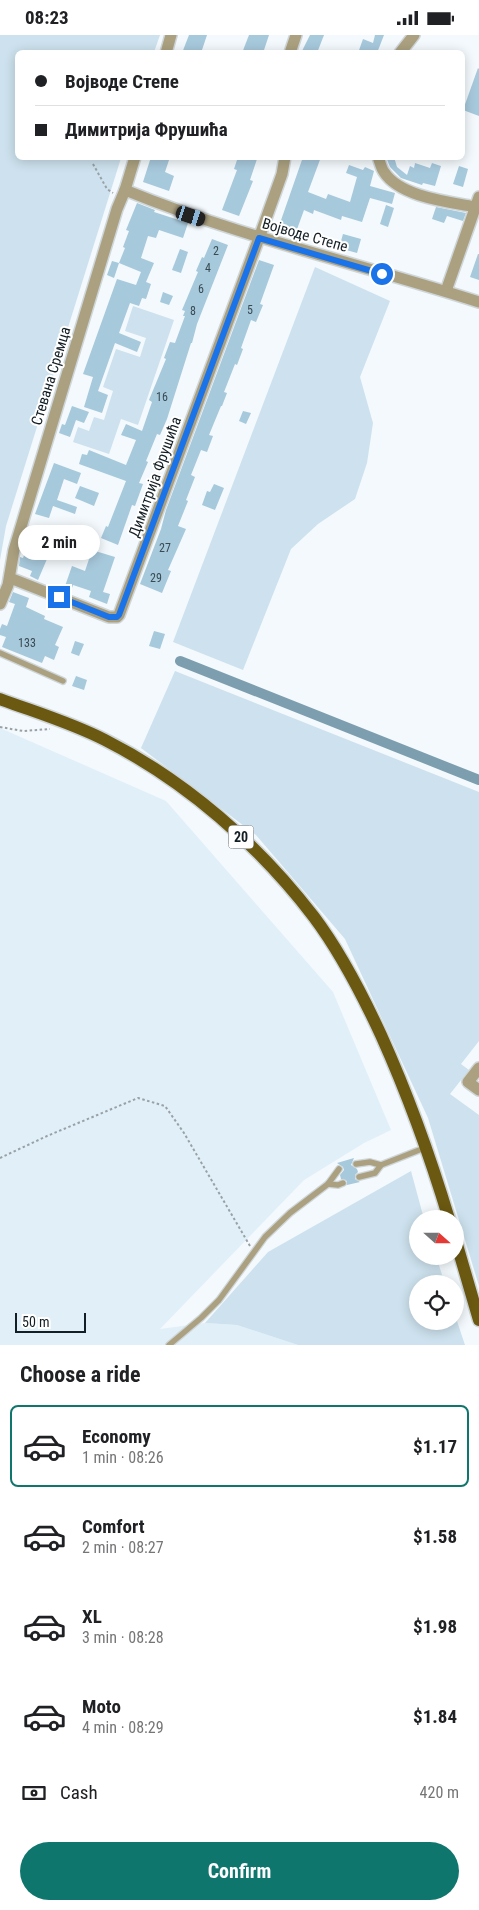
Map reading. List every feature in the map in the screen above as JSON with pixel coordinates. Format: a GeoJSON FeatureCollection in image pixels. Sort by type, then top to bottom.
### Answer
{"type":"FeatureCollection","features":[{"type":"Feature","properties":{"kind":"main road","name":"20"},"geometry":{"type":"LineString","coordinates":[[0,699],[74,726],[105,740],[176,783],[241,837],[289,887],[314,917],[329,939],[364,1000],[396,1068],[427,1147],[446,1210]]}},
{"type":"Feature","properties":{"kind":"main road"},"geometry":{"type":"LineString","coordinates":[[463,1265],[479,1320]]}},
{"type":"Feature","properties":{"kind":"street"},"geometry":{"type":"LineString","coordinates":[[167,50],[171,35]]}},
{"type":"Feature","properties":{"kind":"street"},"geometry":{"type":"LineString","coordinates":[[291,50],[296,35]]}},
{"type":"Feature","properties":{"kind":"street"},"geometry":{"type":"LineString","coordinates":[[402,50],[414,35]]}},
{"type":"Feature","properties":{"kind":"street","name":"Стевана Сремца"},"geometry":{"type":"LineString","coordinates":[[0,604],[10,578],[14,549],[134,160]]}},
{"type":"Feature","properties":{"kind":"street"},"geometry":{"type":"LineString","coordinates":[[259,238],[282,174],[284,160]]}},
{"type":"Feature","properties":{"kind":"street"},"geometry":{"type":"LineString","coordinates":[[379,160],[382,171],[407,190],[436,199],[477,202],[446,291]]}},
{"type":"Feature","properties":{"kind":"street","name":"Војводе Степе"},"geometry":{"type":"LineString","coordinates":[[123,194],[259,238],[479,302]]}},
{"type":"Feature","properties":{"kind":"street","name":"Димитрија Фрушића"},"geometry":{"type":"LineString","coordinates":[[10,578],[109,617],[117,617],[119,615],[259,238]]}},
{"type":"Feature","properties":{"kind":"street"},"geometry":{"type":"LineString","coordinates":[[479,1068],[468,1082],[479,1090]]}},
{"type":"Feature","properties":{"kind":"lane"},"geometry":{"type":"LineString","coordinates":[[0,653],[63,681]]}},
{"type":"Feature","properties":{"kind":"lane"},"geometry":{"type":"LineString","coordinates":[[360,1177],[375,1173],[381,1165],[427,1147]]}},
{"type":"Feature","properties":{"kind":"lane"},"geometry":{"type":"LineString","coordinates":[[356,1164],[370,1162],[381,1165]]}},
{"type":"Feature","properties":{"kind":"lane"},"geometry":{"type":"LineString","coordinates":[[168,1345],[219,1300],[265,1237],[290,1213],[328,1184],[339,1169]]}},
{"type":"Feature","properties":{"kind":"lane"},"geometry":{"type":"LineString","coordinates":[[328,1184],[338,1185],[343,1183]]}},
{"type":"Feature","properties":{"kind":"path"},"geometry":{"type":"LineString","coordinates":[[93,164],[107,189],[123,194]]}},
{"type":"Feature","properties":{"kind":"path"},"geometry":{"type":"LineString","coordinates":[[0,727],[23,731],[74,726]]}},
{"type":"Feature","properties":{"kind":"path"},"geometry":{"type":"LineString","coordinates":[[0,1158],[138,1097],[165,1106],[184,1133],[254,1252]]}},
{"type":"Feature","properties":{"kind":"shaded area"},"geometry":{"type":"Polygon","coordinates":[[[0,35],[160,35],[155,50],[15,50],[15,160],[120,160],[6,526],[0,560],[0,35]]]}},
{"type":"Feature","properties":{"kind":"shaded area"},"geometry":{"type":"Polygon","coordinates":[[[315,267],[390,301],[360,377],[373,423],[367,463],[355,499],[318,524],[291,549],[243,670],[173,642],[315,267]]]}},
{"type":"Feature","properties":{"kind":"shaded area"},"geometry":{"type":"Polygon","coordinates":[[[133,306],[174,320],[138,425],[121,419],[109,454],[73,442],[78,427],[89,431],[94,417],[104,420],[113,391],[103,387],[116,349],[140,357],[146,338],[125,331],[133,306]]]}},
{"type":"Feature","properties":{"kind":"shaded area"},"geometry":{"type":"Polygon","coordinates":[[[175,671],[479,792],[479,1041],[461,1064],[469,1070],[450,1094],[479,1115],[479,1286],[464,1237],[464,1210],[456,1210],[428,1118],[345,939],[256,835],[141,748],[175,671]]]}},
{"type":"Feature","properties":{"kind":"shaded area"},"geometry":{"type":"Polygon","coordinates":[[[0,728],[166,801],[333,992],[391,1130],[364,1143],[304,1180],[160,1329],[205,1323],[237,1325],[298,1345],[0,1345],[0,728]]]}},
{"type":"Feature","properties":{"kind":"shaded area"},"geometry":{"type":"Polygon","coordinates":[[[411,1171],[422,1210],[409,1210],[409,1265],[439,1265],[442,1275],[409,1275],[409,1330],[460,1330],[465,1345],[298,1345],[237,1325],[205,1323],[268,1252],[411,1171]]]}},
{"type":"Feature","properties":{"kind":"building"},"geometry":{"type":"Polygon","coordinates":[[[189,35],[207,35],[202,50],[183,50],[189,35]]]}},
{"type":"Feature","properties":{"kind":"building"},"geometry":{"type":"Polygon","coordinates":[[[249,35],[269,35],[264,50],[243,50],[249,35]]]}},
{"type":"Feature","properties":{"kind":"building"},"geometry":{"type":"Polygon","coordinates":[[[310,35],[324,35],[318,50],[302,50],[310,35]]]}},
{"type":"Feature","properties":{"kind":"building"},"geometry":{"type":"Polygon","coordinates":[[[375,35],[384,35],[378,50],[359,50],[363,39],[373,43],[375,35]]]}},
{"type":"Feature","properties":{"kind":"building"},"geometry":{"type":"Polygon","coordinates":[[[478,68],[479,116],[465,111],[465,104],[478,68]]]}},
{"type":"Feature","properties":{"kind":"building"},"geometry":{"type":"Polygon","coordinates":[[[150,160],[169,160],[165,172],[174,176],[169,191],[143,182],[150,160]]]}},
{"type":"Feature","properties":{"kind":"building"},"geometry":{"type":"Polygon","coordinates":[[[237,160],[257,160],[250,180],[253,181],[239,216],[222,210],[237,170],[234,169],[237,160]]]}},
{"type":"Feature","properties":{"kind":"building"},"geometry":{"type":"Polygon","coordinates":[[[302,160],[320,160],[308,192],[326,199],[328,194],[350,202],[357,177],[346,173],[349,165],[363,170],[365,167],[374,171],[370,186],[395,193],[392,204],[370,198],[362,222],[342,216],[341,220],[314,210],[313,214],[304,210],[296,232],[279,226],[302,160]]]}},
{"type":"Feature","properties":{"kind":"building"},"geometry":{"type":"Polygon","coordinates":[[[387,160],[395,160],[397,167],[407,175],[410,166],[414,168],[415,163],[430,168],[432,163],[441,166],[435,186],[423,183],[422,185],[401,178],[390,167],[387,160]]]}},
{"type":"Feature","properties":{"kind":"building"},"geometry":{"type":"Polygon","coordinates":[[[459,166],[468,169],[463,187],[453,184],[459,166]]]}},
{"type":"Feature","properties":{"kind":"building"},"geometry":{"type":"Polygon","coordinates":[[[137,203],[155,210],[154,212],[188,223],[183,238],[159,230],[156,238],[148,236],[141,258],[154,263],[146,282],[151,284],[146,299],[142,298],[139,306],[130,303],[119,333],[141,342],[137,352],[115,343],[98,391],[108,395],[102,413],[84,407],[93,377],[83,374],[117,279],[136,285],[141,272],[119,263],[129,231],[126,230],[137,203]]]}},
{"type":"Feature","properties":{"kind":"building"},"geometry":{"type":"Polygon","coordinates":[[[386,205],[394,208],[388,227],[380,224],[386,205]]]}},
{"type":"Feature","properties":{"kind":"building"},"geometry":{"type":"Polygon","coordinates":[[[436,207],[466,213],[463,221],[447,216],[444,223],[432,219],[436,207]]]}},
{"type":"Feature","properties":{"kind":"building"},"geometry":{"type":"Polygon","coordinates":[[[343,234],[361,239],[357,253],[339,248],[343,234]]]}},
{"type":"Feature","properties":{"kind":"building"},"geometry":{"type":"Polygon","coordinates":[[[212,239],[228,245],[197,324],[167,419],[160,435],[157,434],[146,461],[148,462],[139,483],[143,484],[135,506],[132,505],[118,545],[101,538],[106,526],[108,527],[126,481],[79,464],[82,454],[87,455],[89,450],[126,465],[136,440],[121,435],[126,424],[142,431],[152,402],[149,400],[166,359],[164,358],[170,342],[175,343],[185,316],[183,316],[185,311],[182,310],[198,272],[196,271],[212,239]]]}},
{"type":"Feature","properties":{"kind":"building"},"geometry":{"type":"Polygon","coordinates":[[[180,249],[188,252],[181,273],[172,270],[180,249]]]}},
{"type":"Feature","properties":{"kind":"building"},"geometry":{"type":"Polygon","coordinates":[[[479,254],[479,280],[470,277],[479,254]]]}},
{"type":"Feature","properties":{"kind":"building"},"geometry":{"type":"Polygon","coordinates":[[[259,260],[274,265],[260,304],[263,305],[256,322],[251,320],[237,365],[235,364],[224,392],[227,393],[209,435],[213,436],[207,452],[201,450],[191,475],[195,477],[178,526],[186,529],[168,570],[171,571],[162,593],[140,584],[259,260]]]}},
{"type":"Feature","properties":{"kind":"building"},"geometry":{"type":"Polygon","coordinates":[[[112,261],[119,263],[114,278],[107,275],[112,261]]]}},
{"type":"Feature","properties":{"kind":"building"},"geometry":{"type":"Polygon","coordinates":[[[163,292],[173,296],[169,305],[160,302],[163,292]]]}},
{"type":"Feature","properties":{"kind":"building"},"geometry":{"type":"Polygon","coordinates":[[[72,406],[89,412],[84,423],[76,420],[70,437],[59,433],[62,424],[65,425],[72,406]]]}},
{"type":"Feature","properties":{"kind":"building"},"geometry":{"type":"Polygon","coordinates":[[[243,411],[251,413],[246,424],[239,421],[243,411]]]}},
{"type":"Feature","properties":{"kind":"building"},"geometry":{"type":"Polygon","coordinates":[[[54,463],[81,473],[77,484],[64,479],[57,500],[77,507],[75,514],[53,506],[49,518],[35,514],[54,463]]]}},
{"type":"Feature","properties":{"kind":"building"},"geometry":{"type":"Polygon","coordinates":[[[214,484],[224,488],[215,510],[202,505],[207,491],[210,492],[214,484]]]}},
{"type":"Feature","properties":{"kind":"building"},"geometry":{"type":"Polygon","coordinates":[[[80,486],[99,493],[94,506],[75,498],[80,486]]]}},
{"type":"Feature","properties":{"kind":"building"},"geometry":{"type":"Polygon","coordinates":[[[30,539],[50,545],[45,558],[47,559],[38,580],[30,576],[32,571],[19,566],[20,557],[23,558],[30,539]]]}},
{"type":"Feature","properties":{"kind":"building"},"geometry":{"type":"Polygon","coordinates":[[[92,550],[115,557],[103,592],[110,594],[107,604],[89,597],[91,591],[73,585],[71,591],[64,589],[72,566],[85,571],[92,550]]]}},
{"type":"Feature","properties":{"kind":"building"},"geometry":{"type":"Polygon","coordinates":[[[13,592],[29,598],[26,607],[45,616],[44,619],[63,627],[55,645],[59,647],[54,660],[45,656],[42,663],[2,647],[6,637],[0,635],[0,629],[2,624],[7,626],[15,604],[9,602],[13,592]]]}},
{"type":"Feature","properties":{"kind":"building"},"geometry":{"type":"Polygon","coordinates":[[[154,631],[165,634],[160,649],[149,646],[154,631]]]}},
{"type":"Feature","properties":{"kind":"building"},"geometry":{"type":"Polygon","coordinates":[[[75,641],[84,644],[79,656],[71,653],[75,641]]]}},
{"type":"Feature","properties":{"kind":"building"},"geometry":{"type":"Polygon","coordinates":[[[76,676],[87,680],[84,690],[72,686],[76,676]]]}},
{"type":"Feature","properties":{"kind":"building"},"geometry":{"type":"Polygon","coordinates":[[[354,1158],[351,1165],[357,1169],[358,1172],[355,1175],[355,1179],[360,1182],[347,1185],[347,1181],[341,1179],[340,1175],[344,1170],[343,1167],[337,1163],[354,1158]]]}},
{"type":"Feature","properties":{"kind":"waterway"},"geometry":{"type":"LineString","coordinates":[[180,661],[479,780]]}},
{"type":"Feature","properties":{"kind":"route"},"geometry":{"type":"LineString","coordinates":[[59,597],[109,617],[117,617],[121,612],[259,238],[382,274]]}}]}
